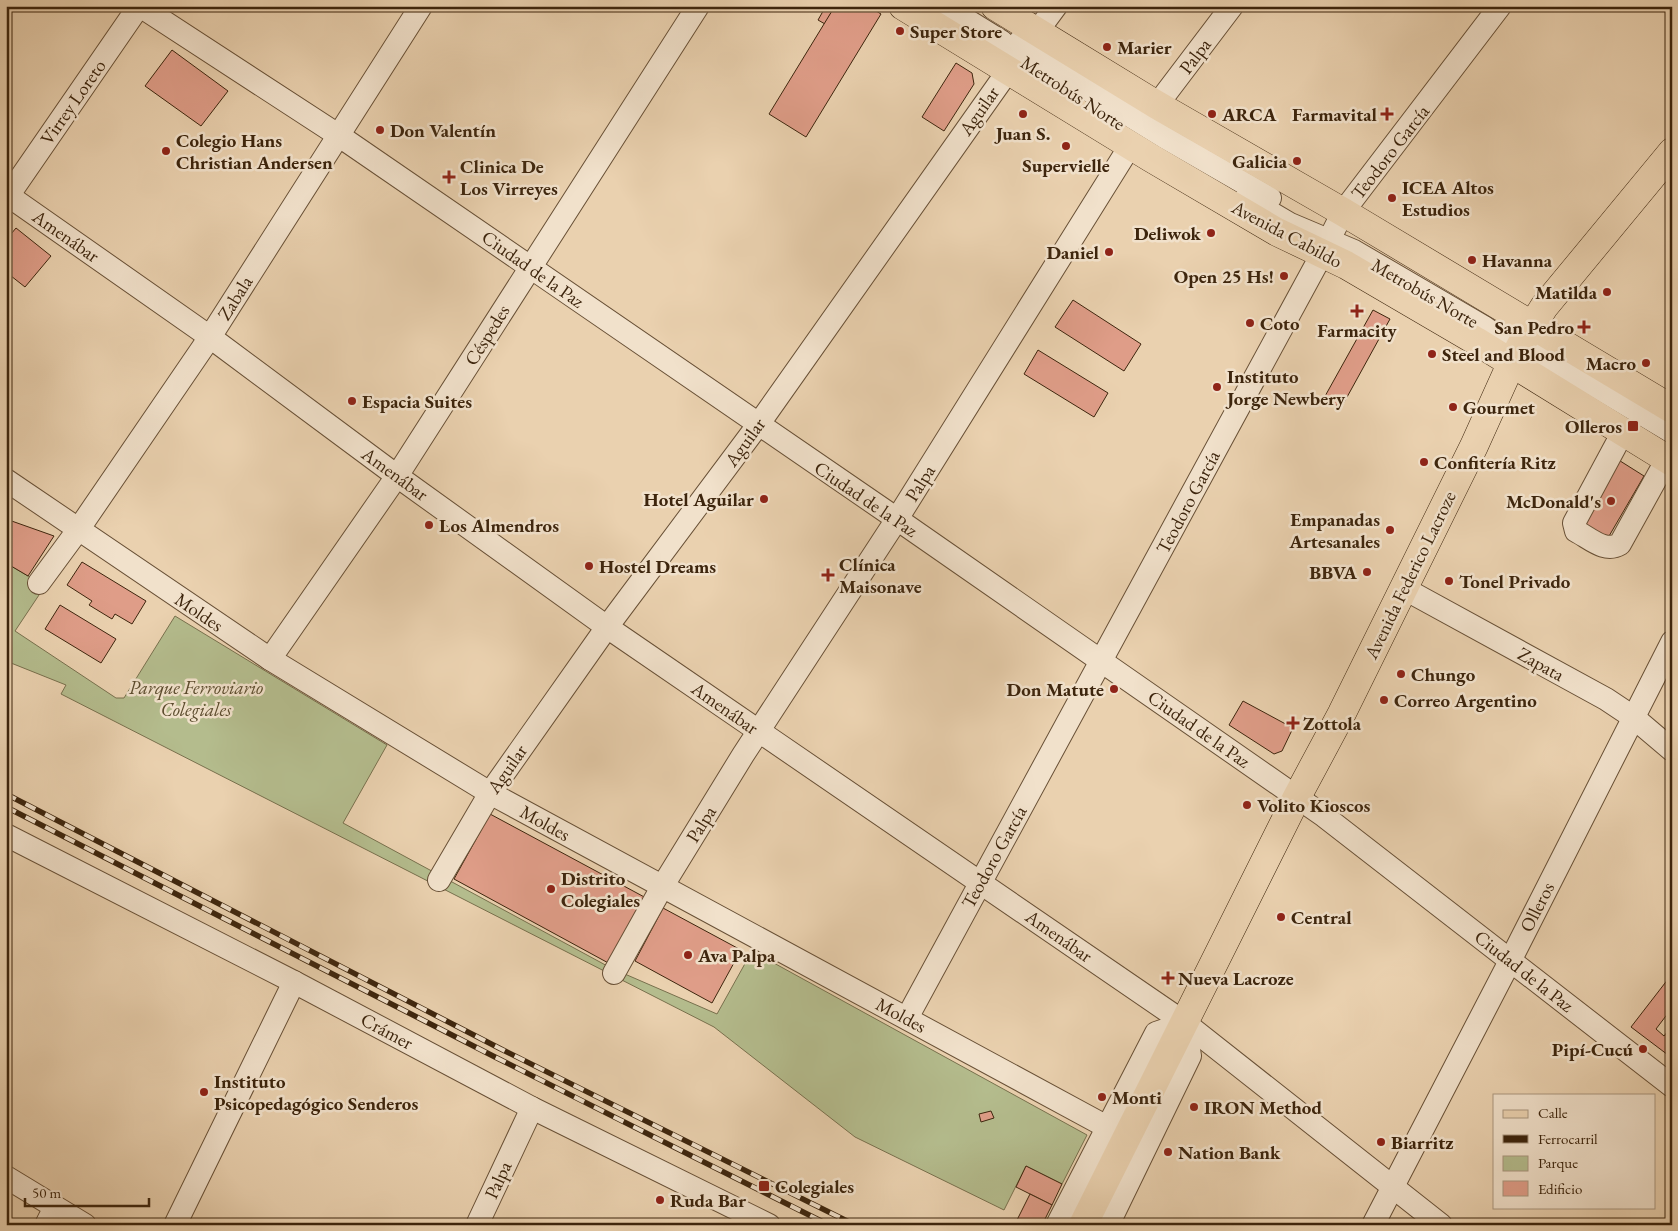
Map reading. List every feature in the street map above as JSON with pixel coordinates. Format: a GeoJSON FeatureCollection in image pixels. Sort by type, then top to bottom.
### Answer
{"type":"FeatureCollection","features":[{"type":"Feature","properties":{"kind":"main road","name":"Avenida Cabildo"},"geometry":{"type":"LineString","coordinates":[[903,6],[1157,105],[1335,240],[1476,341],[1521,345],[1623,432],[1670,456]]}},
{"type":"Feature","properties":{"kind":"main road","name":"Avenida Cabildo"},"geometry":{"type":"LineString","coordinates":[[995,6],[1023,52],[1130,146],[1277,232],[1335,240],[1521,345],[1672,409]]}},
{"type":"Feature","properties":{"kind":"main road","name":"Avenida Federico Lacroze"},"geometry":{"type":"LineString","coordinates":[[1083,1225],[1297,797],[1342,713],[1474,446],[1521,345],[1544,307],[1672,152]]}},
{"type":"Feature","properties":{"kind":"street","name":"Ciudad de la Paz"},"geometry":{"type":"LineString","coordinates":[[140,6],[338,135],[897,519],[1324,816],[1672,1086]]}},
{"type":"Feature","properties":{"kind":"street","name":"Virrey Loreto"},"geometry":{"type":"LineString","coordinates":[[7,196],[140,6]]}},
{"type":"Feature","properties":{"kind":"street","name":"Zabala"},"geometry":{"type":"LineString","coordinates":[[39,583],[78,530],[210,337],[421,6]]}},
{"type":"Feature","properties":{"kind":"street","name":"Céspedes"},"geometry":{"type":"LineString","coordinates":[[270,660],[397,476],[698,6]]}},
{"type":"Feature","properties":{"kind":"street","name":"Metrobús Norte"},"geometry":{"type":"LineString","coordinates":[[944,6],[1001,42],[1050,66],[1164,137],[1296,213],[1335,240]]}},
{"type":"Feature","properties":{"kind":"street","name":"Metrobús Norte"},"geometry":{"type":"LineString","coordinates":[[970,6],[1008,30],[1023,52]]}},
{"type":"Feature","properties":{"kind":"street","name":"Aguilar"},"geometry":{"type":"LineString","coordinates":[[439,880],[490,793],[607,627],[758,425],[1056,6]]}},
{"type":"Feature","properties":{"kind":"street","name":"Palpa"},"geometry":{"type":"LineString","coordinates":[[1157,105],[1232,6]]}},
{"type":"Feature","properties":{"kind":"street","name":"Teodoro García"},"geometry":{"type":"LineString","coordinates":[[907,1018],[1101,661],[1335,240],[1500,6]]}},
{"type":"Feature","properties":{"kind":"street","name":"Palpa"},"geometry":{"type":"LineString","coordinates":[[614,973],[662,887],[759,731],[897,519],[1130,146]]}},
{"type":"Feature","properties":{"kind":"street","name":"Amenábar"},"geometry":{"type":"LineString","coordinates":[[7,196],[210,337],[397,476],[607,627],[1184,1023],[1441,1225]]}},
{"type":"Feature","properties":{"kind":"street"},"geometry":{"type":"LineString","coordinates":[[1521,345],[1550,359],[1672,432]]}},
{"type":"Feature","properties":{"kind":"street"},"geometry":{"type":"LineString","coordinates":[[1521,345],[1544,370],[1670,456],[1620,544],[1606,548],[1576,531],[1574,523],[1623,432]]}},
{"type":"Feature","properties":{"kind":"street","name":"Moldes"},"geometry":{"type":"LineString","coordinates":[[6,480],[270,660],[490,793],[1106,1127]]}},
{"type":"Feature","properties":{"kind":"street","name":"Zapata"},"geometry":{"type":"LineString","coordinates":[[1403,588],[1606,699],[1633,717],[1672,750]]}},
{"type":"Feature","properties":{"kind":"street","name":"Olleros"},"geometry":{"type":"LineString","coordinates":[[1373,1225],[1672,642]]}},
{"type":"Feature","properties":{"kind":"street","name":"Crámer"},"geometry":{"type":"LineString","coordinates":[[6,836],[294,982],[736,1217],[769,1225]]}},
{"type":"Feature","properties":{"kind":"street"},"geometry":{"type":"LineString","coordinates":[[175,1225],[294,982]]}},
{"type":"Feature","properties":{"kind":"street"},"geometry":{"type":"LineString","coordinates":[[1057,1225],[1156,1033],[1184,1023],[1190,1056],[1108,1225]]}},
{"type":"Feature","properties":{"kind":"street","name":"Palpa"},"geometry":{"type":"LineString","coordinates":[[477,1225],[532,1108]]}},
{"type":"Feature","properties":{"kind":"street"},"geometry":{"type":"LineString","coordinates":[[6,1177],[50,1216],[85,1225]]}},
{"type":"Feature","properties":{"kind":"green space","name":"Parque Ferroviario Colegiales"},"geometry":{"type":"Polygon","coordinates":[[[6,563],[45,586],[15,631],[116,698],[124,698],[175,616],[387,745],[343,823],[611,968],[717,1014],[752,951],[1087,1135],[1062,1184],[1026,1166],[1004,1210],[855,1137],[714,1027],[61,694],[66,685],[6,661],[6,563]]]}},
{"type":"Feature","properties":{"kind":"building"},"geometry":{"type":"Polygon","coordinates":[[[826,6],[835,6],[825,24],[818,20],[826,6]]]}},
{"type":"Feature","properties":{"kind":"building"},"geometry":{"type":"Polygon","coordinates":[[[835,6],[868,6],[881,14],[806,137],[769,114],[835,6]]]}},
{"type":"Feature","properties":{"kind":"building"},"geometry":{"type":"Polygon","coordinates":[[[172,50],[228,91],[201,126],[145,86],[172,50]]]}},
{"type":"Feature","properties":{"kind":"building"},"geometry":{"type":"Polygon","coordinates":[[[956,63],[972,73],[974,84],[944,131],[922,117],[956,63]]]}},
{"type":"Feature","properties":{"kind":"building"},"geometry":{"type":"Polygon","coordinates":[[[16,228],[51,256],[25,287],[6,272],[6,240],[16,228]]]}},
{"type":"Feature","properties":{"kind":"building"},"geometry":{"type":"Polygon","coordinates":[[[1073,300],[1141,344],[1124,371],[1055,327],[1073,300]]]}},
{"type":"Feature","properties":{"kind":"building"},"geometry":{"type":"Polygon","coordinates":[[[1373,310],[1390,319],[1341,408],[1324,398],[1373,310]]]}},
{"type":"Feature","properties":{"kind":"building"},"geometry":{"type":"Polygon","coordinates":[[[1038,350],[1108,393],[1094,417],[1024,374],[1038,350]]]}},
{"type":"Feature","properties":{"kind":"building","name":"McDonald's"},"geometry":{"type":"Polygon","coordinates":[[[1617,459],[1644,476],[1605,543],[1577,527],[1617,459]]]}},
{"type":"Feature","properties":{"kind":"building"},"geometry":{"type":"Polygon","coordinates":[[[6,519],[54,536],[28,576],[6,563],[6,519]]]}},
{"type":"Feature","properties":{"kind":"building"},"geometry":{"type":"Polygon","coordinates":[[[82,562],[146,601],[132,624],[115,614],[112,619],[89,605],[92,601],[67,585],[82,562]]]}},
{"type":"Feature","properties":{"kind":"building"},"geometry":{"type":"Polygon","coordinates":[[[60,605],[116,639],[101,663],[45,629],[60,605]]]}},
{"type":"Feature","properties":{"kind":"building"},"geometry":{"type":"Polygon","coordinates":[[[1243,701],[1293,728],[1282,751],[1274,754],[1229,725],[1243,701]]]}},
{"type":"Feature","properties":{"kind":"building","name":"Distrito Colegiales"},"geometry":{"type":"Polygon","coordinates":[[[490,814],[648,899],[612,965],[454,879],[490,814]]]}},
{"type":"Feature","properties":{"kind":"building","name":"Ava Palpa"},"geometry":{"type":"Polygon","coordinates":[[[663,908],[741,950],[712,1003],[635,961],[663,908]]]}},
{"type":"Feature","properties":{"kind":"building"},"geometry":{"type":"Polygon","coordinates":[[[1672,974],[1672,1008],[1656,1029],[1664,1036],[1672,1026],[1672,1058],[1631,1027],[1672,974]]]}},
{"type":"Feature","properties":{"kind":"building"},"geometry":{"type":"Polygon","coordinates":[[[991,1111],[994,1118],[981,1122],[979,1114],[991,1111]]]}},
{"type":"Feature","properties":{"kind":"building"},"geometry":{"type":"Polygon","coordinates":[[[1026,1166],[1062,1184],[1052,1205],[1016,1187],[1026,1166]]]}},
{"type":"Feature","properties":{"kind":"building"},"geometry":{"type":"Polygon","coordinates":[[[1030,1194],[1052,1205],[1042,1225],[1022,1225],[1016,1222],[1030,1194]]]}},
{"type":"Feature","properties":{"kind":"railway"},"geometry":{"type":"LineString","coordinates":[[6,794],[499,1048],[855,1225]]}},
{"type":"Feature","properties":{"kind":"railway"},"geometry":{"type":"LineString","coordinates":[[6,807],[829,1225]]}},
{"type":"Feature","properties":{"kind":"place","name":"Super Store"},"geometry":{"type":"Point","coordinates":[900,31]}},
{"type":"Feature","properties":{"kind":"place","name":"Marier"},"geometry":{"type":"Point","coordinates":[1107,47]}},
{"type":"Feature","properties":{"kind":"place","name":"Juan S."},"geometry":{"type":"Point","coordinates":[1023,114]}},
{"type":"Feature","properties":{"kind":"place","name":"ARCA"},"geometry":{"type":"Point","coordinates":[1212,114]}},
{"type":"Feature","properties":{"kind":"place","name":"Farmavital"},"geometry":{"type":"Point","coordinates":[1387,114]}},
{"type":"Feature","properties":{"kind":"place","name":"Don Valentín"},"geometry":{"type":"Point","coordinates":[380,130]}},
{"type":"Feature","properties":{"kind":"place","name":"Supervielle"},"geometry":{"type":"Point","coordinates":[1066,146]}},
{"type":"Feature","properties":{"kind":"place","name":"Colegio Hans Christian Andersen"},"geometry":{"type":"Point","coordinates":[166,151]}},
{"type":"Feature","properties":{"kind":"place","name":"Galicia"},"geometry":{"type":"Point","coordinates":[1297,161]}},
{"type":"Feature","properties":{"kind":"place","name":"Clinica De Los Virreyes"},"geometry":{"type":"Point","coordinates":[449,177]}},
{"type":"Feature","properties":{"kind":"place","name":"ICEA Altos Estudios"},"geometry":{"type":"Point","coordinates":[1392,198]}},
{"type":"Feature","properties":{"kind":"place","name":"Deliwok"},"geometry":{"type":"Point","coordinates":[1211,233]}},
{"type":"Feature","properties":{"kind":"place","name":"Daniel"},"geometry":{"type":"Point","coordinates":[1109,252]}},
{"type":"Feature","properties":{"kind":"place","name":"Havanna"},"geometry":{"type":"Point","coordinates":[1472,260]}},
{"type":"Feature","properties":{"kind":"place","name":"Open 25 Hs!"},"geometry":{"type":"Point","coordinates":[1284,276]}},
{"type":"Feature","properties":{"kind":"place","name":"Matilda"},"geometry":{"type":"Point","coordinates":[1607,292]}},
{"type":"Feature","properties":{"kind":"place","name":"Farmacity"},"geometry":{"type":"Point","coordinates":[1357,311]}},
{"type":"Feature","properties":{"kind":"place","name":"Coto"},"geometry":{"type":"Point","coordinates":[1250,323]}},
{"type":"Feature","properties":{"kind":"place","name":"San Pedro"},"geometry":{"type":"Point","coordinates":[1584,327]}},
{"type":"Feature","properties":{"kind":"place","name":"Steel and Blood"},"geometry":{"type":"Point","coordinates":[1432,354]}},
{"type":"Feature","properties":{"kind":"place","name":"Macro"},"geometry":{"type":"Point","coordinates":[1646,363]}},
{"type":"Feature","properties":{"kind":"place","name":"Instituto Jorge Newbery"},"geometry":{"type":"Point","coordinates":[1217,387]}},
{"type":"Feature","properties":{"kind":"place","name":"Espacia Suites"},"geometry":{"type":"Point","coordinates":[352,401]}},
{"type":"Feature","properties":{"kind":"place","name":"Gourmet"},"geometry":{"type":"Point","coordinates":[1453,407]}},
{"type":"Feature","properties":{"kind":"place","name":"Olleros"},"geometry":{"type":"Point","coordinates":[1633,426]}},
{"type":"Feature","properties":{"kind":"place","name":"Confitería Ritz"},"geometry":{"type":"Point","coordinates":[1424,462]}},
{"type":"Feature","properties":{"kind":"place","name":"Hotel Aguilar"},"geometry":{"type":"Point","coordinates":[764,499]}},
{"type":"Feature","properties":{"kind":"place","name":"McDonald's"},"geometry":{"type":"Point","coordinates":[1611,501]}},
{"type":"Feature","properties":{"kind":"place","name":"Los Almendros"},"geometry":{"type":"Point","coordinates":[429,525]}},
{"type":"Feature","properties":{"kind":"place","name":"Empanadas Artesanales"},"geometry":{"type":"Point","coordinates":[1390,530]}},
{"type":"Feature","properties":{"kind":"place","name":"Hostel Dreams"},"geometry":{"type":"Point","coordinates":[589,566]}},
{"type":"Feature","properties":{"kind":"place","name":"BBVA"},"geometry":{"type":"Point","coordinates":[1367,572]}},
{"type":"Feature","properties":{"kind":"place","name":"Clínica Maisonave"},"geometry":{"type":"Point","coordinates":[828,575]}},
{"type":"Feature","properties":{"kind":"place","name":"Tonel Privado"},"geometry":{"type":"Point","coordinates":[1449,581]}},
{"type":"Feature","properties":{"kind":"place","name":"Chungo"},"geometry":{"type":"Point","coordinates":[1401,674]}},
{"type":"Feature","properties":{"kind":"place","name":"Don Matute"},"geometry":{"type":"Point","coordinates":[1114,689]}},
{"type":"Feature","properties":{"kind":"place","name":"Correo Argentino"},"geometry":{"type":"Point","coordinates":[1384,700]}},
{"type":"Feature","properties":{"kind":"place","name":"Zottola"},"geometry":{"type":"Point","coordinates":[1293,723]}},
{"type":"Feature","properties":{"kind":"place","name":"Volito Kioscos"},"geometry":{"type":"Point","coordinates":[1247,805]}},
{"type":"Feature","properties":{"kind":"place","name":"Distrito Colegiales"},"geometry":{"type":"Point","coordinates":[551,889]}},
{"type":"Feature","properties":{"kind":"place","name":"Central"},"geometry":{"type":"Point","coordinates":[1281,917]}},
{"type":"Feature","properties":{"kind":"place","name":"Ava Palpa"},"geometry":{"type":"Point","coordinates":[688,955]}},
{"type":"Feature","properties":{"kind":"place","name":"Nueva Lacroze"},"geometry":{"type":"Point","coordinates":[1168,978]}},
{"type":"Feature","properties":{"kind":"place","name":"Pipí-Cucú"},"geometry":{"type":"Point","coordinates":[1643,1049]}},
{"type":"Feature","properties":{"kind":"place","name":"Instituto Psicopedagógico Senderos"},"geometry":{"type":"Point","coordinates":[204,1092]}},
{"type":"Feature","properties":{"kind":"place","name":"Monti"},"geometry":{"type":"Point","coordinates":[1102,1097]}},
{"type":"Feature","properties":{"kind":"place","name":"IRON Method"},"geometry":{"type":"Point","coordinates":[1194,1107]}},
{"type":"Feature","properties":{"kind":"place","name":"Biarritz"},"geometry":{"type":"Point","coordinates":[1381,1142]}},
{"type":"Feature","properties":{"kind":"place","name":"Nation Bank"},"geometry":{"type":"Point","coordinates":[1168,1152]}},
{"type":"Feature","properties":{"kind":"place","name":"Colegiales"},"geometry":{"type":"Point","coordinates":[764,1186]}},
{"type":"Feature","properties":{"kind":"place","name":"Ruda Bar"},"geometry":{"type":"Point","coordinates":[660,1200]}}]}
